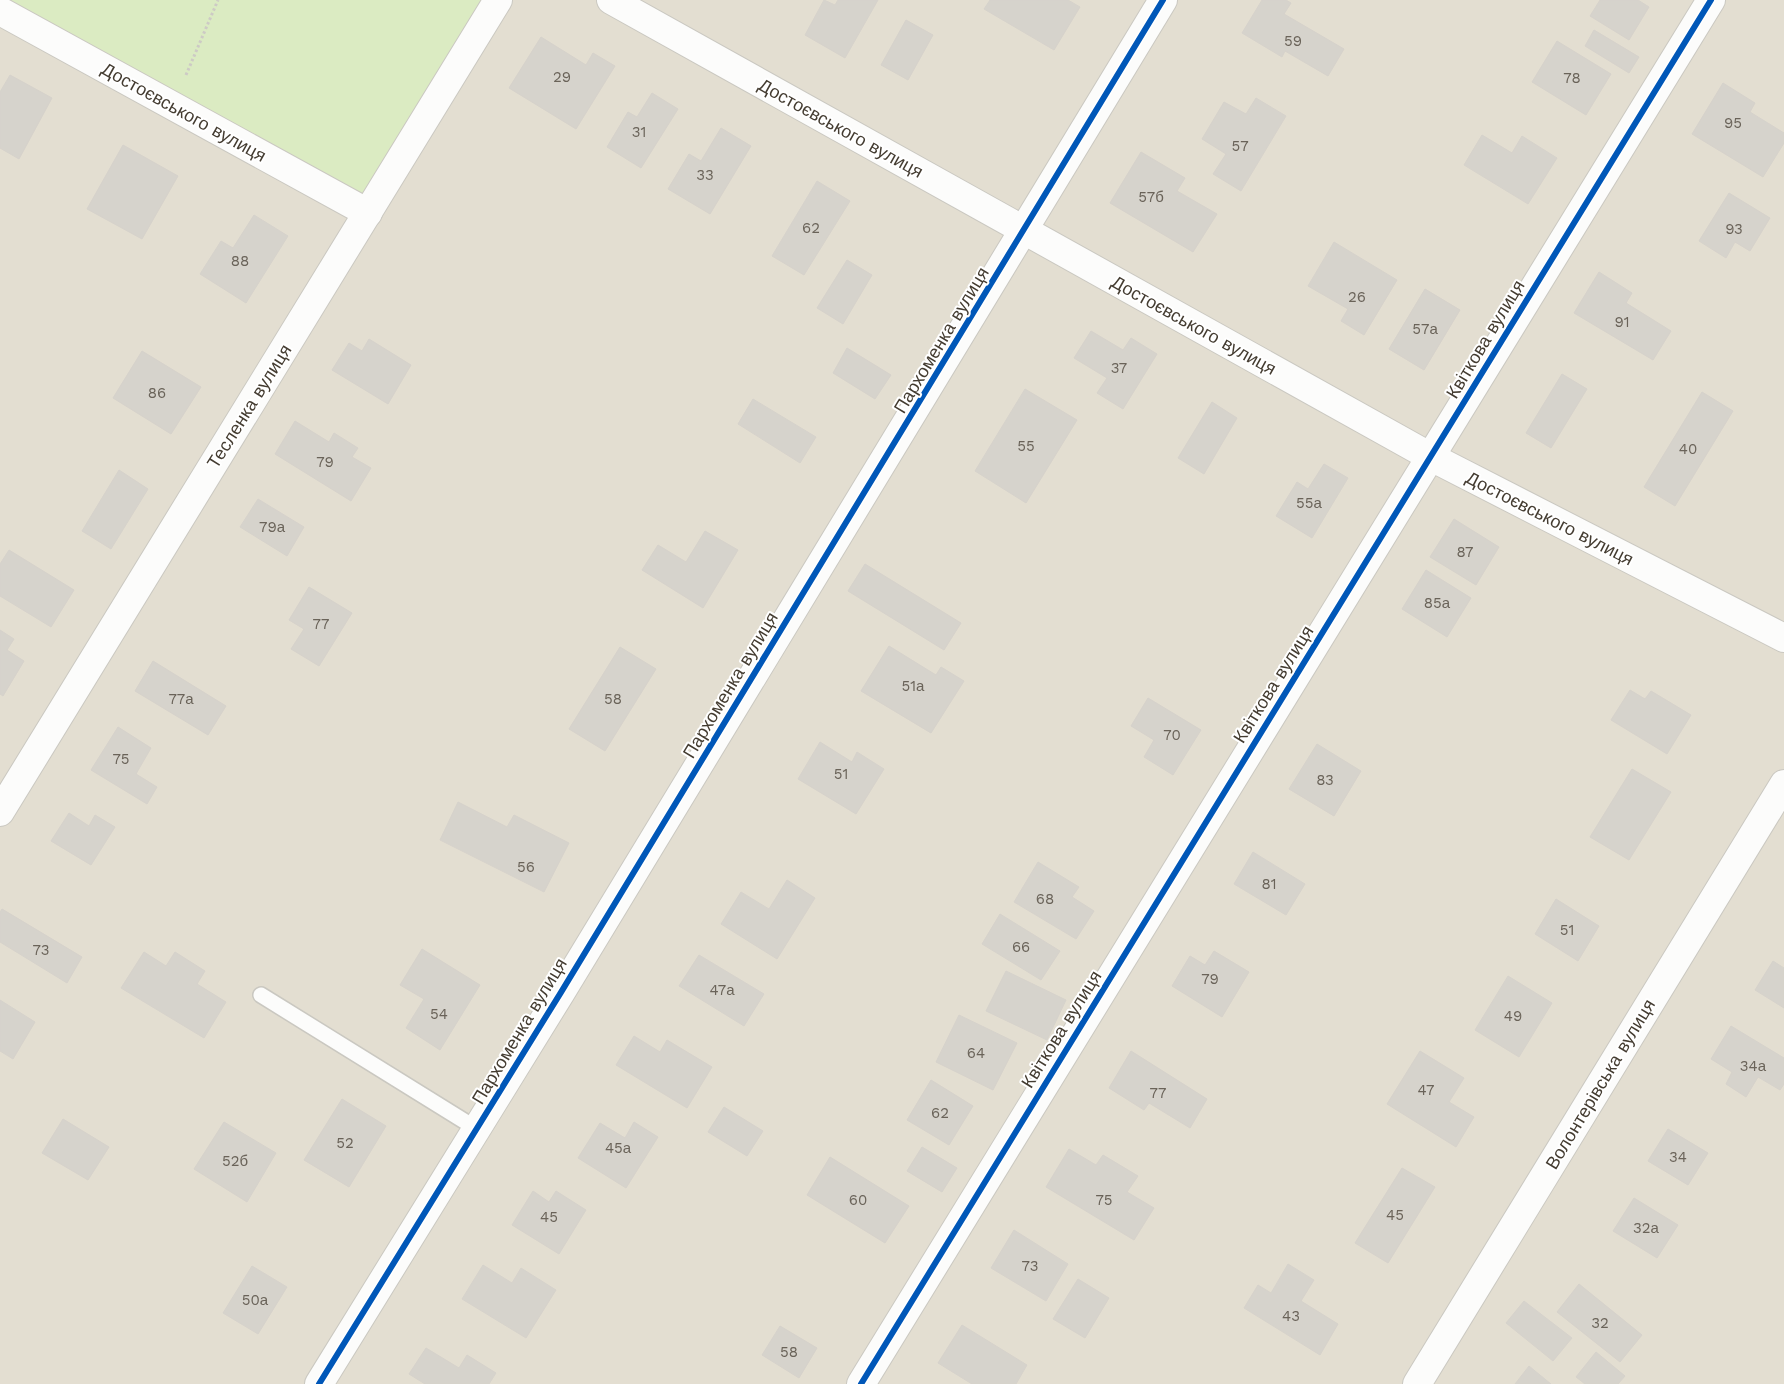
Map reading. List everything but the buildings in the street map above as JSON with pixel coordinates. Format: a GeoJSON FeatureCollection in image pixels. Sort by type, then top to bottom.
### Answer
{"type":"FeatureCollection","features":[{"type":"Feature","properties":{"kind":"street","name":"Тесленка вулиця"},"geometry":{"type":"LineString","coordinates":[[0,812],[498,0]]}},
{"type":"Feature","properties":{"kind":"street","name":"Достоєвського вулиця"},"geometry":{"type":"LineString","coordinates":[[611,0],[1431,457],[1784,638]]}},
{"type":"Feature","properties":{"kind":"street","name":"Пархоменка вулиця"},"geometry":{"type":"LineString","coordinates":[[319,1384],[477,1129],[1025,231],[1163,0]]}},
{"type":"Feature","properties":{"kind":"street","name":"Квіткова вулиця"},"geometry":{"type":"LineString","coordinates":[[861,1384],[1711,0]]}},
{"type":"Feature","properties":{"kind":"street","name":"Достоєвського вулиця"},"geometry":{"type":"LineString","coordinates":[[0,11],[368,214]]}},
{"type":"Feature","properties":{"kind":"street","name":"Волонтерівська вулиця"},"geometry":{"type":"LineString","coordinates":[[1417,1384],[1784,784]]}},
{"type":"Feature","properties":{"kind":"lane"},"geometry":{"type":"LineString","coordinates":[[261,995],[477,1129]]}},
{"type":"Feature","properties":{"kind":"path"},"geometry":{"type":"LineString","coordinates":[[172,106],[218,0]]}},
{"type":"Feature","properties":{"kind":"shaded area"},"geometry":{"type":"Polygon","coordinates":[[[0,0],[1784,0],[1784,1384],[0,1384],[0,0]]]}},
{"type":"Feature","properties":{"kind":"green space"},"geometry":{"type":"Polygon","coordinates":[[[0,0],[489,0],[365,203],[0,0]]]}},
{"type":"Feature","properties":{"kind":"cycle path"},"geometry":{"type":"LineString","coordinates":[[319,1384],[744,694],[1163,0]]}},
{"type":"Feature","properties":{"kind":"cycle path"},"geometry":{"type":"LineString","coordinates":[[861,1384],[1711,0]]}}]}
